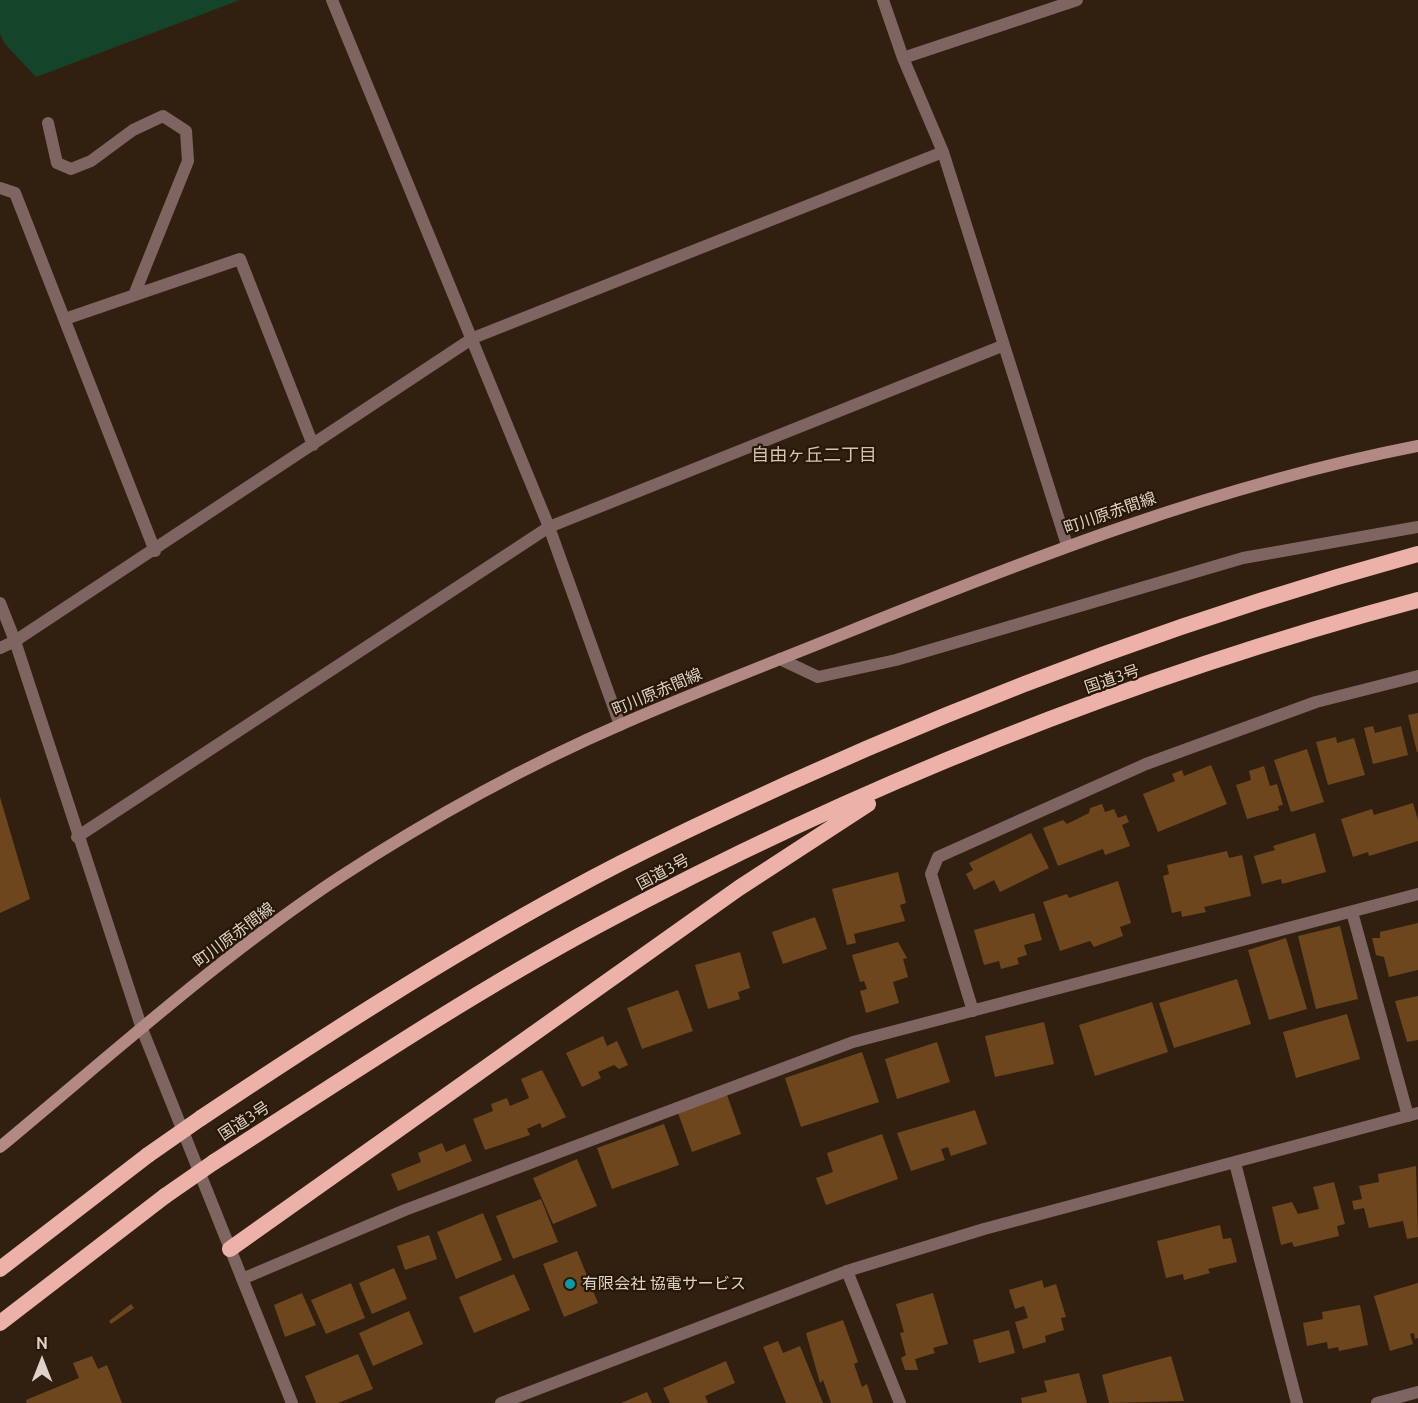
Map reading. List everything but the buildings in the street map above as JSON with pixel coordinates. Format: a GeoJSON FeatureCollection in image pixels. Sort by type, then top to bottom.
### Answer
{"type":"FeatureCollection","features":[{"type":"Feature","properties":{"kind":"highway","name":"国道3号"},"geometry":{"type":"LineString","coordinates":[[0,1269],[148,1155],[336,1028],[571,889],[703,823],[902,732],[1179,628],[1418,555]]}},
{"type":"Feature","properties":{"kind":"highway","name":"国道3号"},"geometry":{"type":"LineString","coordinates":[[0,1323],[165,1196],[376,1058],[594,928],[725,860],[914,775],[1053,718],[1192,670],[1418,600]]}},
{"type":"Feature","properties":{"kind":"highway"},"geometry":{"type":"LineString","coordinates":[[230,1249],[739,888],[914,775]]}},
{"type":"Feature","properties":{"kind":"main road","name":"町川原赤間線"},"geometry":{"type":"LineString","coordinates":[[0,1147],[208,974],[339,878],[471,798],[620,724],[1067,545],[1147,517],[1348,459],[1418,446]]}},
{"type":"Feature","properties":{"kind":"street"},"geometry":{"type":"LineString","coordinates":[[332,0],[549,527],[620,724]]}},
{"type":"Feature","properties":{"kind":"street"},"geometry":{"type":"LineString","coordinates":[[883,0],[903,58],[943,152],[1002,346],[1067,545]]}},
{"type":"Feature","properties":{"kind":"street"},"geometry":{"type":"LineString","coordinates":[[903,58],[1077,0]]}},
{"type":"Feature","properties":{"kind":"street"},"geometry":{"type":"LineString","coordinates":[[48,123],[57,164],[71,169],[92,161],[133,130],[163,116],[186,131],[188,161],[135,295]]}},
{"type":"Feature","properties":{"kind":"street"},"geometry":{"type":"LineString","coordinates":[[0,648],[15,641],[155,551],[473,338],[943,152]]}},
{"type":"Feature","properties":{"kind":"street"},"geometry":{"type":"LineString","coordinates":[[0,188],[15,193],[155,551]]}},
{"type":"Feature","properties":{"kind":"street"},"geometry":{"type":"LineString","coordinates":[[65,319],[240,259],[313,445]]}},
{"type":"Feature","properties":{"kind":"street"},"geometry":{"type":"LineString","coordinates":[[77,837],[549,527],[1002,346]]}},
{"type":"Feature","properties":{"kind":"street"},"geometry":{"type":"LineString","coordinates":[[780,659],[818,677],[896,660],[1243,558],[1418,527]]}},
{"type":"Feature","properties":{"kind":"street"},"geometry":{"type":"LineString","coordinates":[[0,603],[15,641],[77,837],[142,1029],[292,1403]]}},
{"type":"Feature","properties":{"kind":"street"},"geometry":{"type":"LineString","coordinates":[[973,1011],[931,874],[938,857],[1146,764],[1316,702],[1418,676]]}},
{"type":"Feature","properties":{"kind":"street"},"geometry":{"type":"LineString","coordinates":[[242,1279],[405,1210],[853,1042],[1418,894]]}},
{"type":"Feature","properties":{"kind":"street"},"geometry":{"type":"LineString","coordinates":[[501,1403],[848,1271],[984,1229],[1413,1115],[1352,912]]}},
{"type":"Feature","properties":{"kind":"street"},"geometry":{"type":"LineString","coordinates":[[1235,1163],[1297,1403]]}},
{"type":"Feature","properties":{"kind":"street"},"geometry":{"type":"LineString","coordinates":[[848,1271],[900,1403]]}},
{"type":"Feature","properties":{"kind":"street"},"geometry":{"type":"LineString","coordinates":[[1377,1403],[1418,1392]]}},
{"type":"Feature","properties":{"kind":"green space"},"geometry":{"type":"Polygon","coordinates":[[[0,0],[240,0],[36,77],[4,43],[0,34],[0,0]]]}},
{"type":"Feature","properties":{"kind":"place","name":"有限会社 協電サービス"},"geometry":{"type":"Point","coordinates":[570,1284]}},
{"type":"Feature","properties":{"kind":"district","name":"自由ヶ丘二丁目"},"geometry":{"type":"Point","coordinates":[814,455]}}]}
